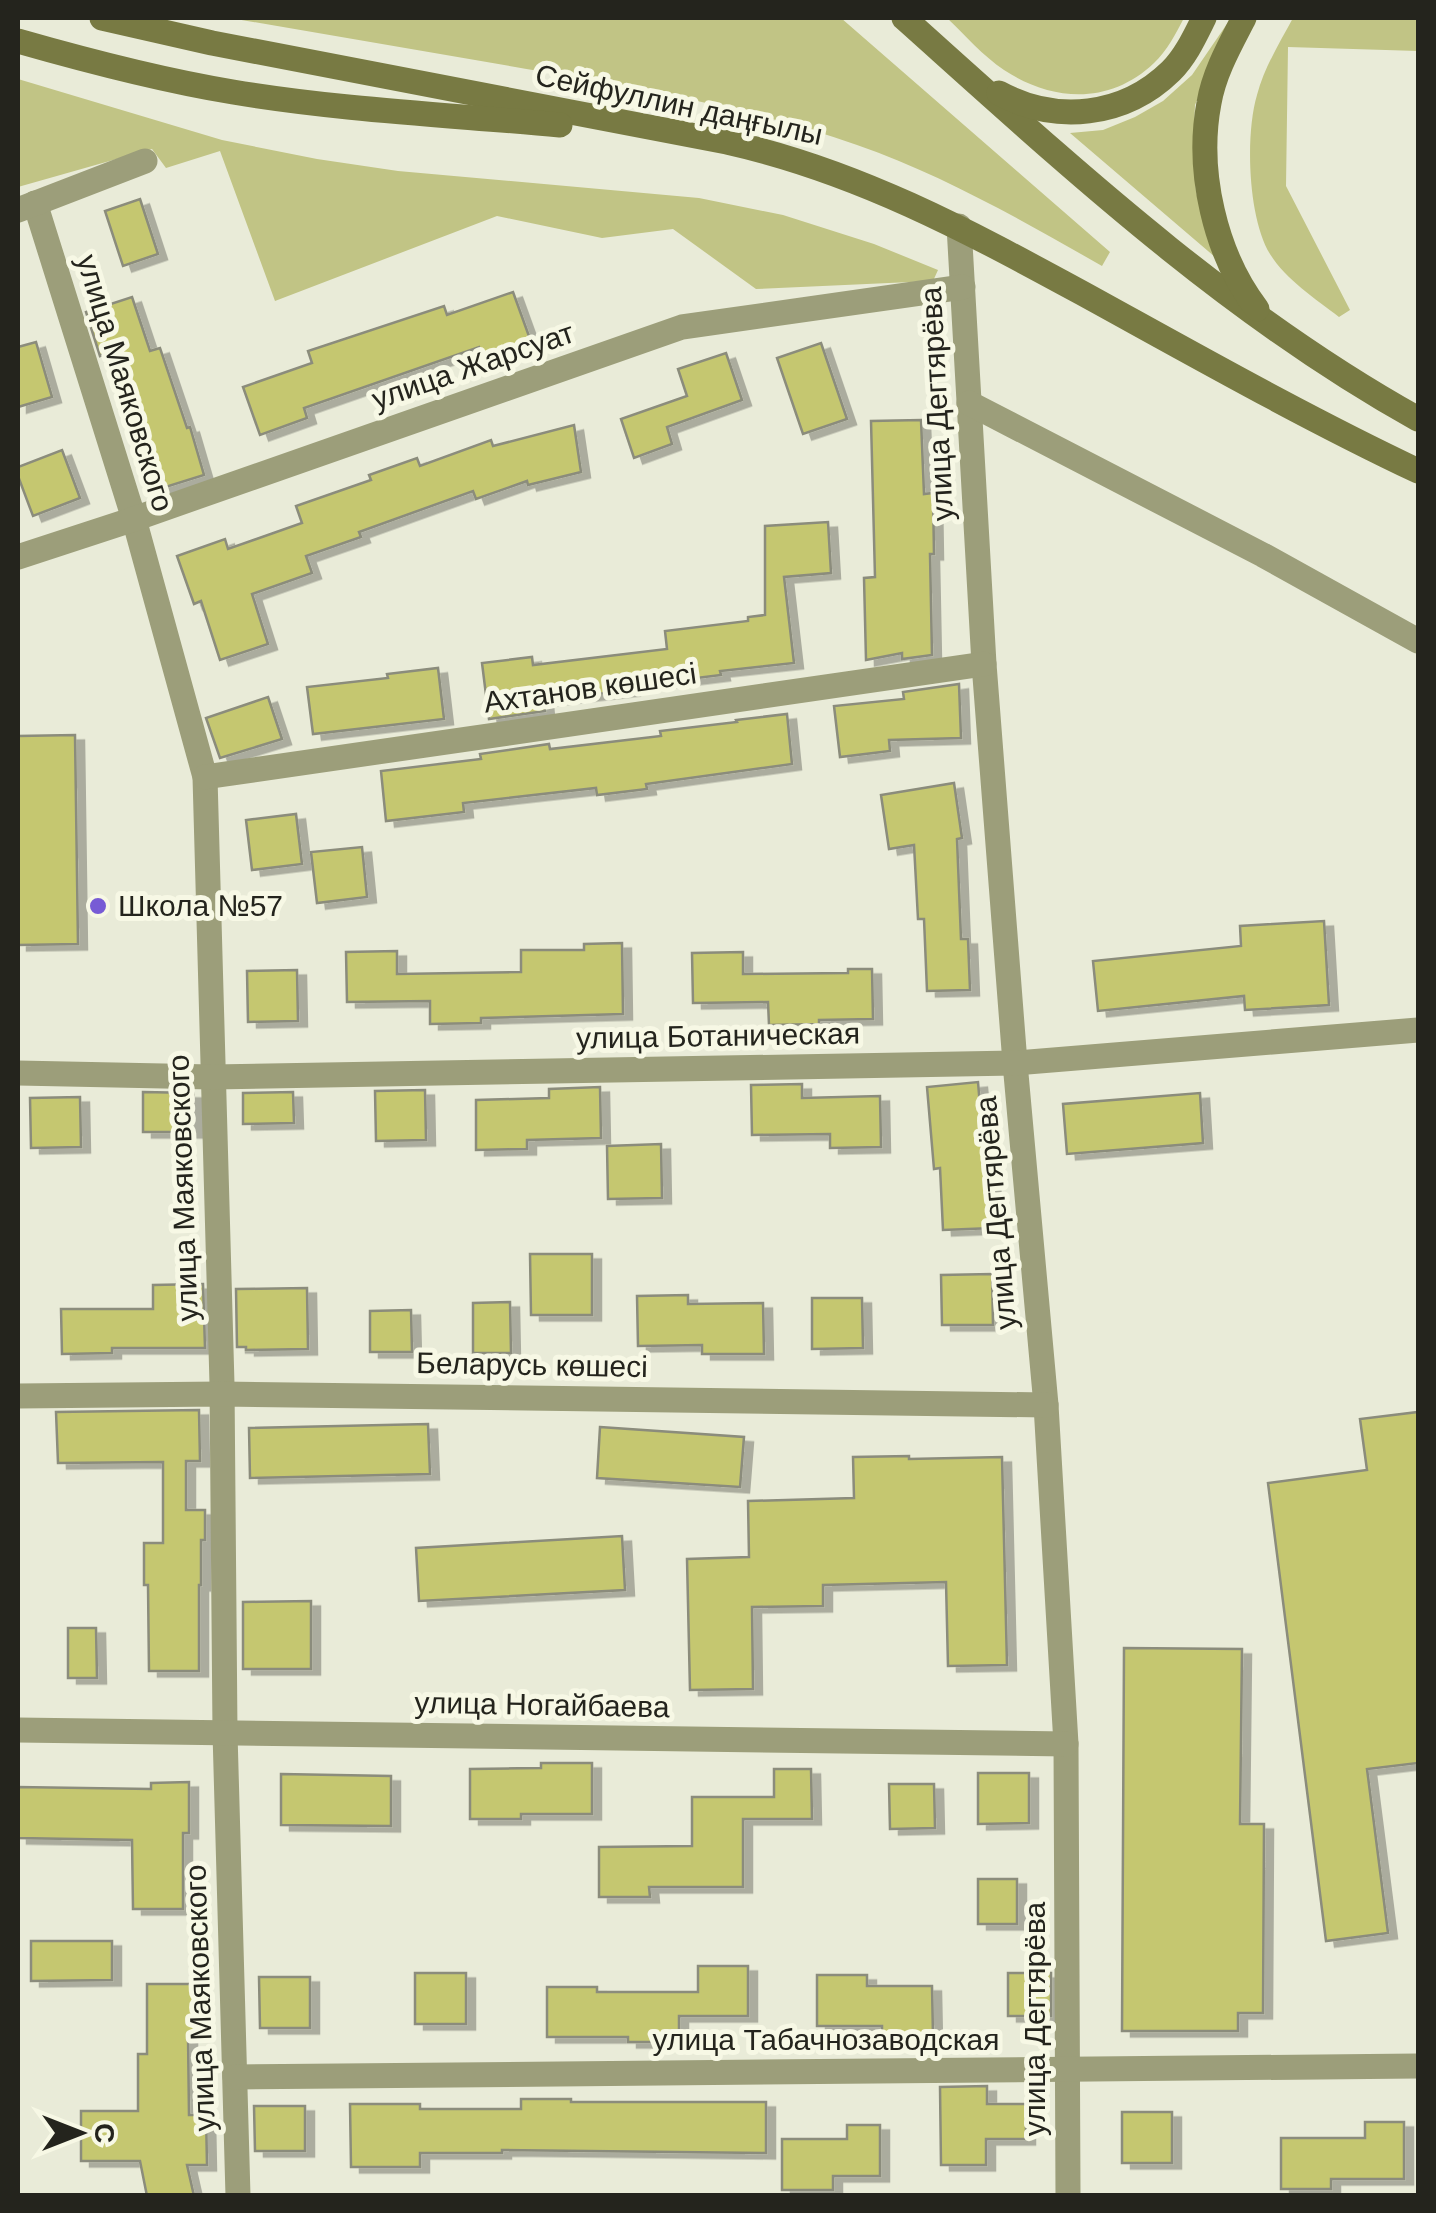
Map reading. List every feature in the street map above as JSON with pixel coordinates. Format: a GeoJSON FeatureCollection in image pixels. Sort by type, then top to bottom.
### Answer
{"type":"FeatureCollection","features":[{"type":"Feature","properties":{"kind":"main road","name":"Сейфуллин даңғылы"},"geometry":{"type":"LineString","coordinates":[[102,18],[761,150],[848,177],[959,226],[1418,471]]}},
{"type":"Feature","properties":{"kind":"main road"},"geometry":{"type":"LineString","coordinates":[[904,18],[1067,164],[1179,256],[1272,328],[1418,419]]}},
{"type":"Feature","properties":{"kind":"main road"},"geometry":{"type":"LineString","coordinates":[[968,74],[1004,96],[1026,104],[1070,114],[1098,111],[1141,93],[1174,68],[1204,18]]}},
{"type":"Feature","properties":{"kind":"main road"},"geometry":{"type":"LineString","coordinates":[[1244,18],[1209,102],[1205,166],[1225,250],[1242,290],[1272,328]]}},
{"type":"Feature","properties":{"kind":"main road"},"geometry":{"type":"LineString","coordinates":[[18,41],[86,61],[249,94],[688,136]]}},
{"type":"Feature","properties":{"kind":"street"},"geometry":{"type":"LineString","coordinates":[[26,206],[145,161]]}},
{"type":"Feature","properties":{"kind":"street","name":"улица Маяковского"},"geometry":{"type":"LineString","coordinates":[[26,206],[134,519],[205,776],[238,2196]]}},
{"type":"Feature","properties":{"kind":"street","name":"улица Дегтярёва"},"geometry":{"type":"LineString","coordinates":[[959,226],[984,664],[1046,1405],[1066,1744],[1068,2196]]}},
{"type":"Feature","properties":{"kind":"street","name":"улица Жарсуат"},"geometry":{"type":"LineString","coordinates":[[18,558],[682,326],[963,286]]}},
{"type":"Feature","properties":{"kind":"street"},"geometry":{"type":"LineString","coordinates":[[970,403],[1263,554],[1418,641]]}},
{"type":"Feature","properties":{"kind":"street","name":"Ахтанов көшесі"},"geometry":{"type":"LineString","coordinates":[[205,776],[984,664]]}},
{"type":"Feature","properties":{"kind":"street","name":"улица Ботаническая"},"geometry":{"type":"LineString","coordinates":[[18,1073],[212,1077],[1016,1064],[1418,1030]]}},
{"type":"Feature","properties":{"kind":"street","name":"Беларусь көшесі"},"geometry":{"type":"LineString","coordinates":[[18,1396],[222,1394],[1046,1405]]}},
{"type":"Feature","properties":{"kind":"street","name":"улица Ногайбаева"},"geometry":{"type":"LineString","coordinates":[[18,1730],[1066,1744]]}},
{"type":"Feature","properties":{"kind":"street","name":"улица Табачнозаводская"},"geometry":{"type":"LineString","coordinates":[[235,2077],[1418,2066]]}},
{"type":"Feature","properties":{"kind":"green space"},"geometry":{"type":"Polygon","coordinates":[[[230,18],[841,18],[1110,252],[1102,266],[920,170],[780,121],[624,86],[230,18]]]}},
{"type":"Feature","properties":{"kind":"green space"},"geometry":{"type":"Polygon","coordinates":[[[947,18],[1184,18],[1163,53],[1137,77],[1100,92],[1081,94],[1061,93],[1023,81],[981,52],[947,18]]]}},
{"type":"Feature","properties":{"kind":"green space"},"geometry":{"type":"Polygon","coordinates":[[[1231,18],[1195,105],[1196,192],[1215,257],[1070,133],[1103,130],[1163,101],[1192,75],[1231,18]]]}},
{"type":"Feature","properties":{"kind":"green space"},"geometry":{"type":"Polygon","coordinates":[[[1293,18],[1418,18],[1418,51],[1288,47],[1286,186],[1350,310],[1339,317],[1284,272],[1270,254],[1253,198],[1253,112],[1264,75],[1293,18]]]}},
{"type":"Feature","properties":{"kind":"green space"},"geometry":{"type":"Polygon","coordinates":[[[18,79],[222,140],[317,159],[398,171],[699,198],[783,215],[874,244],[938,270],[933,281],[756,289],[673,229],[602,238],[497,216],[275,301],[220,151],[166,168],[152,149],[18,187],[18,79]]]}},
{"type":"Feature","properties":{"kind":"building"},"geometry":{"type":"Polygon","coordinates":[[[140,199],[158,254],[123,266],[105,211],[140,199]]]}},
{"type":"Feature","properties":{"kind":"building"},"geometry":{"type":"Polygon","coordinates":[[[513,292],[530,339],[482,356],[479,347],[304,408],[307,418],[260,435],[243,387],[312,363],[308,351],[444,306],[447,315],[513,292]]]}},
{"type":"Feature","properties":{"kind":"building"},"geometry":{"type":"Polygon","coordinates":[[[132,297],[150,351],[160,348],[204,475],[156,490],[132,411],[128,412],[108,353],[100,356],[86,312],[132,297]]]}},
{"type":"Feature","properties":{"kind":"building"},"geometry":{"type":"Polygon","coordinates":[[[36,342],[52,397],[18,407],[18,347],[36,342]]]}},
{"type":"Feature","properties":{"kind":"building"},"geometry":{"type":"Polygon","coordinates":[[[821,343],[847,419],[803,434],[777,358],[821,343]]]}},
{"type":"Feature","properties":{"kind":"building"},"geometry":{"type":"Polygon","coordinates":[[[726,353],[742,400],[667,427],[672,444],[634,458],[621,419],[687,396],[678,369],[726,353]]]}},
{"type":"Feature","properties":{"kind":"building"},"geometry":{"type":"Polygon","coordinates":[[[921,420],[924,494],[933,493],[932,655],[902,659],[902,653],[866,660],[864,578],[875,577],[871,421],[921,420]]]}},
{"type":"Feature","properties":{"kind":"building"},"geometry":{"type":"Polygon","coordinates":[[[574,425],[581,472],[528,485],[527,481],[476,499],[473,491],[359,532],[361,537],[306,556],[312,573],[252,594],[268,644],[220,660],[201,601],[194,604],[177,556],[225,539],[228,549],[302,523],[296,506],[371,480],[369,475],[417,458],[420,466],[491,440],[493,446],[574,425]]]}},
{"type":"Feature","properties":{"kind":"building"},"geometry":{"type":"Polygon","coordinates":[[[62,450],[80,498],[33,516],[18,467],[62,450]]]}},
{"type":"Feature","properties":{"kind":"building"},"geometry":{"type":"Polygon","coordinates":[[[828,522],[831,573],[784,577],[794,663],[544,700],[545,711],[489,719],[482,663],[532,657],[533,665],[667,649],[665,631],[748,621],[748,617],[765,615],[765,526],[828,522]]]}},
{"type":"Feature","properties":{"kind":"building"},"geometry":{"type":"Polygon","coordinates":[[[438,668],[444,719],[313,734],[307,687],[438,668]]]}},
{"type":"Feature","properties":{"kind":"building"},"geometry":{"type":"Polygon","coordinates":[[[959,684],[961,738],[889,740],[890,751],[840,757],[834,706],[904,699],[903,692],[959,684]]]}},
{"type":"Feature","properties":{"kind":"building"},"geometry":{"type":"Polygon","coordinates":[[[268,697],[282,739],[220,758],[206,718],[268,697]]]}},
{"type":"Feature","properties":{"kind":"building"},"geometry":{"type":"Polygon","coordinates":[[[787,714],[792,764],[646,784],[647,789],[597,795],[596,788],[463,803],[464,812],[386,821],[381,771],[481,759],[480,754],[549,744],[550,749],[661,736],[660,731],[787,714]]]}},
{"type":"Feature","properties":{"kind":"building","name":"Школа №57"},"geometry":{"type":"Polygon","coordinates":[[[75,735],[78,944],[18,945],[18,736],[75,735]]]}},
{"type":"Feature","properties":{"kind":"building"},"geometry":{"type":"Polygon","coordinates":[[[954,783],[962,838],[957,839],[961,939],[968,939],[970,990],[927,991],[924,919],[918,919],[914,845],[889,849],[881,795],[954,783]]]}},
{"type":"Feature","properties":{"kind":"building"},"geometry":{"type":"Polygon","coordinates":[[[296,814],[302,864],[252,870],[246,820],[296,814]]]}},
{"type":"Feature","properties":{"kind":"building"},"geometry":{"type":"Polygon","coordinates":[[[362,847],[367,897],[317,903],[311,852],[362,847]]]}},
{"type":"Feature","properties":{"kind":"building"},"geometry":{"type":"Polygon","coordinates":[[[1324,921],[1329,1005],[1245,1010],[1244,996],[1098,1011],[1093,961],[1241,946],[1240,926],[1324,921]]]}},
{"type":"Feature","properties":{"kind":"building"},"geometry":{"type":"Polygon","coordinates":[[[622,943],[623,1014],[481,1018],[481,1023],[430,1024],[430,1001],[347,1002],[346,952],[397,951],[397,974],[521,972],[521,950],[584,950],[584,944],[622,943]]]}},
{"type":"Feature","properties":{"kind":"building"},"geometry":{"type":"Polygon","coordinates":[[[743,952],[743,974],[848,973],[848,969],[872,969],[873,1019],[769,1025],[768,1002],[693,1003],[692,953],[743,952]]]}},
{"type":"Feature","properties":{"kind":"building"},"geometry":{"type":"Polygon","coordinates":[[[297,970],[298,1021],[248,1022],[247,971],[297,970]]]}},
{"type":"Feature","properties":{"kind":"building"},"geometry":{"type":"Polygon","coordinates":[[[978,1082],[986,1178],[991,1177],[993,1228],[943,1230],[940,1168],[934,1169],[927,1087],[978,1082]]]}},
{"type":"Feature","properties":{"kind":"building"},"geometry":{"type":"Polygon","coordinates":[[[802,1084],[802,1098],[880,1096],[881,1147],[830,1148],[830,1134],[752,1135],[751,1085],[802,1084]]]}},
{"type":"Feature","properties":{"kind":"building"},"geometry":{"type":"Polygon","coordinates":[[[600,1087],[601,1138],[527,1140],[527,1149],[476,1150],[476,1100],[549,1098],[549,1089],[600,1087]]]}},
{"type":"Feature","properties":{"kind":"building"},"geometry":{"type":"Polygon","coordinates":[[[425,1090],[426,1140],[376,1141],[375,1091],[425,1090]]]}},
{"type":"Feature","properties":{"kind":"building"},"geometry":{"type":"Polygon","coordinates":[[[143,1092],[193,1093],[193,1132],[143,1132],[143,1092]]]}},
{"type":"Feature","properties":{"kind":"building"},"geometry":{"type":"Polygon","coordinates":[[[293,1092],[294,1123],[243,1124],[243,1093],[293,1092]]]}},
{"type":"Feature","properties":{"kind":"building"},"geometry":{"type":"Polygon","coordinates":[[[1200,1093],[1203,1143],[1067,1154],[1063,1104],[1200,1093]]]}},
{"type":"Feature","properties":{"kind":"building"},"geometry":{"type":"Polygon","coordinates":[[[80,1097],[81,1147],[31,1148],[30,1098],[80,1097]]]}},
{"type":"Feature","properties":{"kind":"building"},"geometry":{"type":"Polygon","coordinates":[[[661,1144],[662,1198],[608,1199],[607,1146],[661,1144]]]}},
{"type":"Feature","properties":{"kind":"building"},"geometry":{"type":"Polygon","coordinates":[[[530,1254],[592,1254],[592,1315],[531,1315],[530,1254]]]}},
{"type":"Feature","properties":{"kind":"building"},"geometry":{"type":"Polygon","coordinates":[[[992,1274],[993,1325],[942,1325],[941,1275],[992,1274]]]}},
{"type":"Feature","properties":{"kind":"building"},"geometry":{"type":"Polygon","coordinates":[[[203,1284],[205,1348],[112,1348],[112,1353],[62,1354],[61,1309],[153,1309],[153,1285],[203,1284]]]}},
{"type":"Feature","properties":{"kind":"building"},"geometry":{"type":"Polygon","coordinates":[[[307,1288],[308,1349],[237,1347],[236,1289],[307,1288]]]}},
{"type":"Feature","properties":{"kind":"building"},"geometry":{"type":"Polygon","coordinates":[[[688,1295],[688,1304],[763,1303],[764,1354],[702,1354],[702,1345],[638,1346],[637,1296],[688,1295]]]}},
{"type":"Feature","properties":{"kind":"building"},"geometry":{"type":"Polygon","coordinates":[[[812,1298],[862,1298],[863,1348],[812,1349],[812,1298]]]}},
{"type":"Feature","properties":{"kind":"building"},"geometry":{"type":"Polygon","coordinates":[[[510,1302],[511,1353],[473,1353],[473,1303],[510,1302]]]}},
{"type":"Feature","properties":{"kind":"building"},"geometry":{"type":"Polygon","coordinates":[[[411,1310],[412,1352],[370,1352],[370,1311],[411,1310]]]}},
{"type":"Feature","properties":{"kind":"building"},"geometry":{"type":"Polygon","coordinates":[[[199,1410],[200,1461],[186,1461],[186,1510],[205,1510],[199,1585],[199,1671],[149,1671],[144,1543],[163,1543],[163,1462],[58,1463],[56,1412],[199,1410]]]}},
{"type":"Feature","properties":{"kind":"building"},"geometry":{"type":"Polygon","coordinates":[[[1418,1412],[1418,1763],[1367,1769],[1388,1933],[1326,1941],[1268,1483],[1367,1470],[1360,1419],[1418,1412]]]}},
{"type":"Feature","properties":{"kind":"building"},"geometry":{"type":"Polygon","coordinates":[[[428,1424],[430,1474],[250,1478],[249,1428],[428,1424]]]}},
{"type":"Feature","properties":{"kind":"building"},"geometry":{"type":"Polygon","coordinates":[[[600,1427],[744,1437],[740,1487],[597,1478],[600,1427]]]}},
{"type":"Feature","properties":{"kind":"building"},"geometry":{"type":"Polygon","coordinates":[[[853,1457],[1002,1457],[1007,1665],[948,1666],[946,1582],[823,1585],[823,1606],[752,1607],[753,1689],[690,1690],[687,1559],[749,1557],[748,1501],[854,1498],[853,1457]]]}},
{"type":"Feature","properties":{"kind":"building"},"geometry":{"type":"Polygon","coordinates":[[[622,1536],[625,1590],[419,1601],[416,1548],[622,1536]]]}},
{"type":"Feature","properties":{"kind":"building"},"geometry":{"type":"Polygon","coordinates":[[[311,1601],[311,1669],[243,1669],[243,1602],[311,1601]]]}},
{"type":"Feature","properties":{"kind":"building"},"geometry":{"type":"Polygon","coordinates":[[[68,1628],[96,1628],[97,1678],[68,1678],[68,1628]]]}},
{"type":"Feature","properties":{"kind":"building"},"geometry":{"type":"Polygon","coordinates":[[[1124,1648],[1242,1649],[1240,1824],[1264,1824],[1263,2013],[1238,2013],[1238,2031],[1122,2031],[1124,1648]]]}},
{"type":"Feature","properties":{"kind":"building"},"geometry":{"type":"Polygon","coordinates":[[[541,1763],[592,1763],[592,1814],[470,1819],[470,1769],[541,1768],[541,1763]]]}},
{"type":"Feature","properties":{"kind":"building"},"geometry":{"type":"Polygon","coordinates":[[[774,1769],[811,1769],[812,1819],[743,1819],[743,1887],[649,1887],[650,1897],[599,1897],[599,1847],[692,1846],[692,1797],[774,1797],[774,1769]]]}},
{"type":"Feature","properties":{"kind":"building"},"geometry":{"type":"Polygon","coordinates":[[[978,1773],[1029,1773],[1029,1823],[978,1824],[978,1773]]]}},
{"type":"Feature","properties":{"kind":"building"},"geometry":{"type":"Polygon","coordinates":[[[281,1774],[391,1776],[391,1826],[281,1825],[281,1774]]]}},
{"type":"Feature","properties":{"kind":"building"},"geometry":{"type":"Polygon","coordinates":[[[189,1782],[189,1833],[183,1833],[183,1909],[133,1909],[132,1840],[18,1838],[18,1787],[151,1789],[151,1783],[189,1782]]]}},
{"type":"Feature","properties":{"kind":"building"},"geometry":{"type":"Polygon","coordinates":[[[889,1784],[934,1784],[935,1828],[890,1829],[889,1784]]]}},
{"type":"Feature","properties":{"kind":"building"},"geometry":{"type":"Polygon","coordinates":[[[978,1879],[1017,1879],[1017,1924],[978,1924],[978,1879]]]}},
{"type":"Feature","properties":{"kind":"building"},"geometry":{"type":"Polygon","coordinates":[[[31,1941],[112,1941],[112,1980],[31,1981],[31,1941]]]}},
{"type":"Feature","properties":{"kind":"building"},"geometry":{"type":"Polygon","coordinates":[[[698,1966],[748,1966],[748,2016],[679,2016],[679,2042],[628,2042],[628,2037],[547,2037],[547,1987],[597,1987],[597,1992],[698,1992],[698,1966]]]}},
{"type":"Feature","properties":{"kind":"building"},"geometry":{"type":"Polygon","coordinates":[[[415,1973],[466,1973],[466,2024],[415,2024],[415,1973]]]}},
{"type":"Feature","properties":{"kind":"building"},"geometry":{"type":"Polygon","coordinates":[[[1008,1973],[1051,1973],[1051,2016],[1008,2016],[1008,1973]]]}},
{"type":"Feature","properties":{"kind":"building"},"geometry":{"type":"Polygon","coordinates":[[[817,1975],[867,1975],[867,1986],[932,1986],[933,2036],[882,2036],[882,2026],[817,2026],[817,1975]]]}},
{"type":"Feature","properties":{"kind":"building"},"geometry":{"type":"Polygon","coordinates":[[[259,1977],[310,1977],[310,2028],[260,2028],[259,1977]]]}},
{"type":"Feature","properties":{"kind":"building"},"geometry":{"type":"Polygon","coordinates":[[[147,1984],[197,1984],[197,2035],[188,2035],[189,2115],[206,2115],[207,2165],[187,2165],[194,2196],[147,2196],[140,2161],[81,2161],[81,2111],[138,2111],[138,2054],[147,2054],[147,1984]]]}},
{"type":"Feature","properties":{"kind":"building"},"geometry":{"type":"Polygon","coordinates":[[[987,2086],[987,2104],[1026,2104],[1026,2139],[986,2139],[986,2165],[941,2165],[940,2087],[987,2086]]]}},
{"type":"Feature","properties":{"kind":"building"},"geometry":{"type":"Polygon","coordinates":[[[521,2099],[766,2102],[766,2153],[502,2150],[420,2153],[420,2167],[351,2167],[350,2104],[521,2109],[521,2099]]]}},
{"type":"Feature","properties":{"kind":"building"},"geometry":{"type":"Polygon","coordinates":[[[254,2106],[305,2106],[305,2151],[255,2151],[254,2106]]]}},
{"type":"Feature","properties":{"kind":"building"},"geometry":{"type":"Polygon","coordinates":[[[1122,2112],[1172,2112],[1172,2163],[1122,2163],[1122,2112]]]}},
{"type":"Feature","properties":{"kind":"building"},"geometry":{"type":"Polygon","coordinates":[[[1365,2122],[1404,2122],[1404,2179],[1331,2179],[1331,2189],[1281,2189],[1281,2138],[1365,2138],[1365,2122]]]}},
{"type":"Feature","properties":{"kind":"building"},"geometry":{"type":"Polygon","coordinates":[[[847,2125],[880,2125],[880,2176],[833,2176],[833,2190],[782,2190],[782,2139],[847,2139],[847,2125]]]}},
{"type":"Feature","properties":{"kind":"place","name":"Школа №57"},"geometry":{"type":"Point","coordinates":[98,906]}}]}
